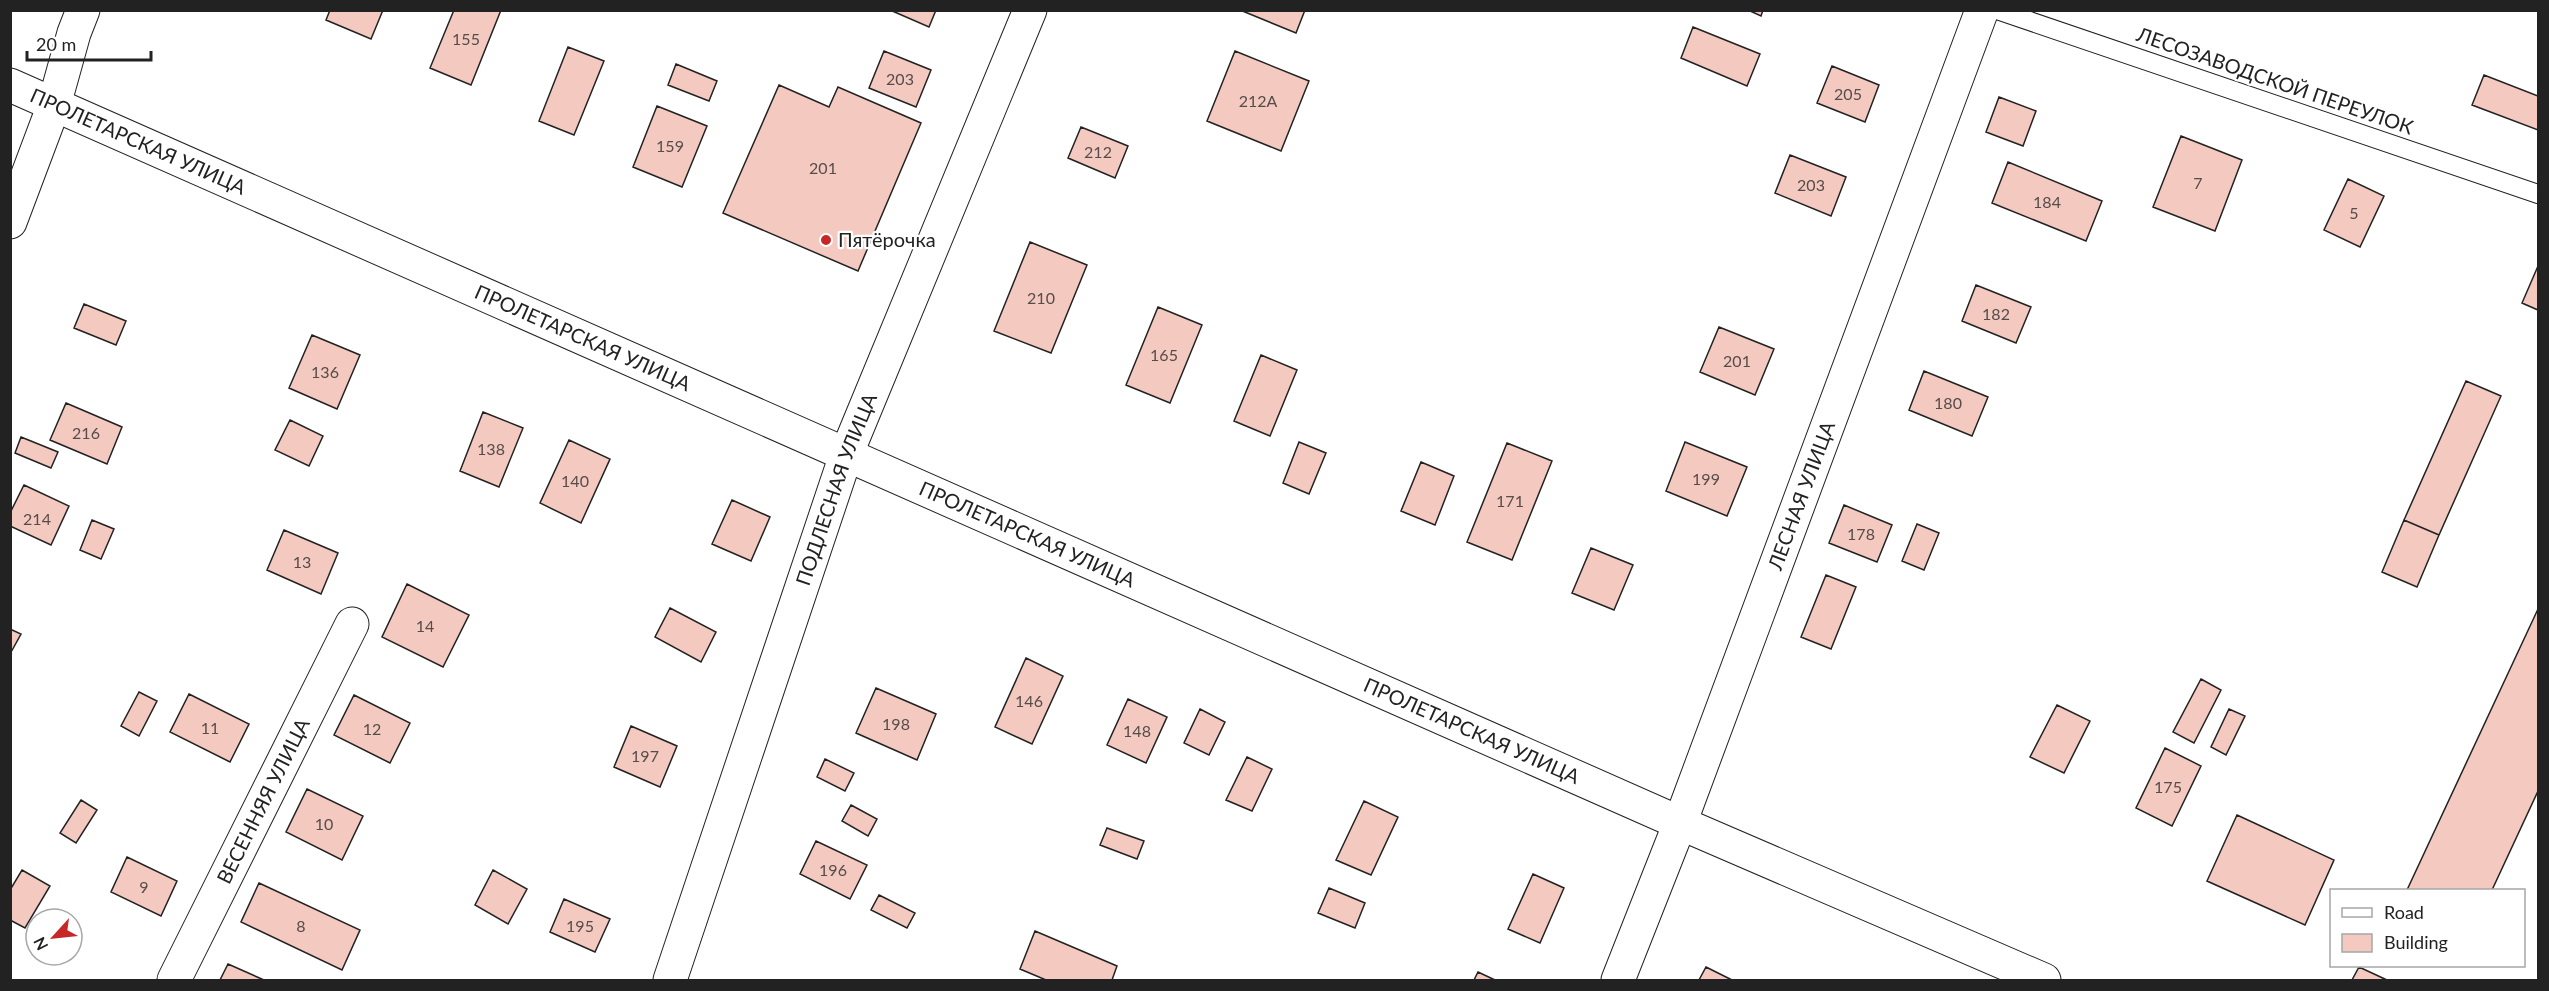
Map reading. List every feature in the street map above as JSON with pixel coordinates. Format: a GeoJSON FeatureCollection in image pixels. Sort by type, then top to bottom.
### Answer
{"type":"FeatureCollection","features":[{"type":"Feature","properties":{"kind":"street"},"geometry":{"type":"LineString","coordinates":[[10,222],[54,105],[74,33],[83,10]]}},
{"type":"Feature","properties":{"kind":"street","name":"ПОДЛЕСНАЯ УЛИЦА"},"geometry":{"type":"LineString","coordinates":[[670,981],[846,455],[1030,10]]}},
{"type":"Feature","properties":{"kind":"street","name":"ЛЕСНАЯ УЛИЦА"},"geometry":{"type":"LineString","coordinates":[[1617,981],[1680,823],[1982,10]]}},
{"type":"Feature","properties":{"kind":"street","name":"ПРОЛЕТАРСКАЯ УЛИЦА"},"geometry":{"type":"LineString","coordinates":[[10,85],[1680,823],[2044,981]]}},
{"type":"Feature","properties":{"kind":"street","name":"ВЕСЕННЯЯ УЛИЦА"},"geometry":{"type":"LineString","coordinates":[[174,981],[352,624]]}},
{"type":"Feature","properties":{"kind":"lane","name":"ЛЕСОЗАВОДСКОЙ ПЕРЕУЛОК"},"geometry":{"type":"LineString","coordinates":[[1997,10],[2538,194]]}},
{"type":"Feature","properties":{"kind":"building"},"geometry":{"type":"Polygon","coordinates":[[[330,10],[383,10],[371,39],[326,20],[330,10]]]}},
{"type":"Feature","properties":{"kind":"building"},"geometry":{"type":"Polygon","coordinates":[[[454,10],[501,10],[471,85],[430,68],[454,10]]]}},
{"type":"Feature","properties":{"kind":"building"},"geometry":{"type":"Polygon","coordinates":[[[890,10],[936,10],[929,27],[890,10]]]}},
{"type":"Feature","properties":{"kind":"building"},"geometry":{"type":"Polygon","coordinates":[[[1240,10],[1305,10],[1296,33],[1240,10]]]}},
{"type":"Feature","properties":{"kind":"building"},"geometry":{"type":"Polygon","coordinates":[[[1748,10],[1763,10],[1761,16],[1748,10]]]}},
{"type":"Feature","properties":{"kind":"building"},"geometry":{"type":"Polygon","coordinates":[[[1693,27],[1760,54],[1747,86],[1681,58],[1693,27]]]}},
{"type":"Feature","properties":{"kind":"building"},"geometry":{"type":"Polygon","coordinates":[[[568,47],[604,61],[574,135],[539,121],[568,47]]]}},
{"type":"Feature","properties":{"kind":"building"},"geometry":{"type":"Polygon","coordinates":[[[884,51],[931,70],[916,107],[869,88],[884,51]]]}},
{"type":"Feature","properties":{"kind":"building"},"geometry":{"type":"Polygon","coordinates":[[[1235,51],[1309,81],[1281,151],[1207,121],[1235,51]]]}},
{"type":"Feature","properties":{"kind":"building"},"geometry":{"type":"Polygon","coordinates":[[[676,64],[717,81],[709,101],[668,85],[676,64]]]}},
{"type":"Feature","properties":{"kind":"building"},"geometry":{"type":"Polygon","coordinates":[[[1832,66],[1879,85],[1865,122],[1817,103],[1832,66]]]}},
{"type":"Feature","properties":{"kind":"building"},"geometry":{"type":"Polygon","coordinates":[[[2484,75],[2538,96],[2538,130],[2472,105],[2484,75]]]}},
{"type":"Feature","properties":{"kind":"building"},"geometry":{"type":"Polygon","coordinates":[[[779,85],[829,107],[838,87],[921,123],[858,271],[723,213],[779,85]]]}},
{"type":"Feature","properties":{"kind":"building"},"geometry":{"type":"Polygon","coordinates":[[[1999,97],[2036,111],[2023,146],[1986,132],[1999,97]]]}},
{"type":"Feature","properties":{"kind":"building"},"geometry":{"type":"Polygon","coordinates":[[[657,106],[707,126],[682,187],[633,167],[657,106]]]}},
{"type":"Feature","properties":{"kind":"building"},"geometry":{"type":"Polygon","coordinates":[[[1081,127],[1128,146],[1115,178],[1068,158],[1081,127]]]}},
{"type":"Feature","properties":{"kind":"building"},"geometry":{"type":"Polygon","coordinates":[[[2181,136],[2242,160],[2215,231],[2153,207],[2181,136]]]}},
{"type":"Feature","properties":{"kind":"building"},"geometry":{"type":"Polygon","coordinates":[[[1790,155],[1846,177],[1831,216],[1775,193],[1790,155]]]}},
{"type":"Feature","properties":{"kind":"building"},"geometry":{"type":"Polygon","coordinates":[[[2008,162],[2102,201],[2086,241],[1992,203],[2008,162]]]}},
{"type":"Feature","properties":{"kind":"building"},"geometry":{"type":"Polygon","coordinates":[[[2348,179],[2384,196],[2360,247],[2324,230],[2348,179]]]}},
{"type":"Feature","properties":{"kind":"building"},"geometry":{"type":"Polygon","coordinates":[[[1030,242],[1087,265],[1051,353],[994,331],[1030,242]]]}},
{"type":"Feature","properties":{"kind":"building"},"geometry":{"type":"Polygon","coordinates":[[[2538,266],[2538,310],[2522,303],[2538,266]]]}},
{"type":"Feature","properties":{"kind":"building"},"geometry":{"type":"Polygon","coordinates":[[[1976,285],[2031,307],[2016,343],[1962,321],[1976,285]]]}},
{"type":"Feature","properties":{"kind":"building"},"geometry":{"type":"Polygon","coordinates":[[[84,304],[126,321],[116,345],[74,328],[84,304]]]}},
{"type":"Feature","properties":{"kind":"building"},"geometry":{"type":"Polygon","coordinates":[[[1158,307],[1202,325],[1170,403],[1126,385],[1158,307]]]}},
{"type":"Feature","properties":{"kind":"building"},"geometry":{"type":"Polygon","coordinates":[[[1719,327],[1774,349],[1755,395],[1700,372],[1719,327]]]}},
{"type":"Feature","properties":{"kind":"building"},"geometry":{"type":"Polygon","coordinates":[[[312,335],[360,355],[337,409],[289,388],[312,335]]]}},
{"type":"Feature","properties":{"kind":"building"},"geometry":{"type":"Polygon","coordinates":[[[1261,355],[1297,370],[1270,436],[1234,421],[1261,355]]]}},
{"type":"Feature","properties":{"kind":"building"},"geometry":{"type":"Polygon","coordinates":[[[1924,371],[1988,397],[1972,436],[1909,410],[1924,371]]]}},
{"type":"Feature","properties":{"kind":"building"},"geometry":{"type":"Polygon","coordinates":[[[2466,381],[2501,396],[2439,535],[2404,520],[2466,381]]]}},
{"type":"Feature","properties":{"kind":"building"},"geometry":{"type":"Polygon","coordinates":[[[66,403],[122,427],[107,464],[50,440],[66,403]]]}},
{"type":"Feature","properties":{"kind":"building"},"geometry":{"type":"Polygon","coordinates":[[[483,412],[523,428],[499,487],[460,471],[483,412]]]}},
{"type":"Feature","properties":{"kind":"building"},"geometry":{"type":"Polygon","coordinates":[[[290,420],[323,436],[309,466],[275,450],[290,420]]]}},
{"type":"Feature","properties":{"kind":"building"},"geometry":{"type":"Polygon","coordinates":[[[21,437],[58,452],[51,468],[15,453],[21,437]]]}},
{"type":"Feature","properties":{"kind":"building"},"geometry":{"type":"Polygon","coordinates":[[[569,440],[610,459],[581,523],[540,503],[569,440]]]}},
{"type":"Feature","properties":{"kind":"building"},"geometry":{"type":"Polygon","coordinates":[[[1299,442],[1326,453],[1309,494],[1283,483],[1299,442]]]}},
{"type":"Feature","properties":{"kind":"building"},"geometry":{"type":"Polygon","coordinates":[[[1685,442],[1747,467],[1727,516],[1666,491],[1685,442]]]}},
{"type":"Feature","properties":{"kind":"building"},"geometry":{"type":"Polygon","coordinates":[[[1507,443],[1552,461],[1512,560],[1467,542],[1507,443]]]}},
{"type":"Feature","properties":{"kind":"building"},"geometry":{"type":"Polygon","coordinates":[[[1421,462],[1454,476],[1435,525],[1401,511],[1421,462]]]}},
{"type":"Feature","properties":{"kind":"building"},"geometry":{"type":"Polygon","coordinates":[[[24,485],[69,506],[51,545],[10,526],[10,513],[24,485]]]}},
{"type":"Feature","properties":{"kind":"building"},"geometry":{"type":"Polygon","coordinates":[[[732,500],[770,517],[751,561],[712,544],[732,500]]]}},
{"type":"Feature","properties":{"kind":"building"},"geometry":{"type":"Polygon","coordinates":[[[1844,505],[1892,525],[1877,562],[1829,543],[1844,505]]]}},
{"type":"Feature","properties":{"kind":"building"},"geometry":{"type":"Polygon","coordinates":[[[92,520],[114,529],[101,559],[80,550],[92,520]]]}},
{"type":"Feature","properties":{"kind":"building"},"geometry":{"type":"Polygon","coordinates":[[[2404,520],[2439,535],[2417,587],[2382,572],[2404,520]]]}},
{"type":"Feature","properties":{"kind":"building"},"geometry":{"type":"Polygon","coordinates":[[[1917,524],[1939,533],[1924,570],[1902,561],[1917,524]]]}},
{"type":"Feature","properties":{"kind":"building"},"geometry":{"type":"Polygon","coordinates":[[[284,530],[338,553],[321,594],[267,570],[284,530]]]}},
{"type":"Feature","properties":{"kind":"building"},"geometry":{"type":"Polygon","coordinates":[[[1591,548],[1633,565],[1614,610],[1572,593],[1591,548]]]}},
{"type":"Feature","properties":{"kind":"building"},"geometry":{"type":"Polygon","coordinates":[[[1826,575],[1856,587],[1831,649],[1801,637],[1826,575]]]}},
{"type":"Feature","properties":{"kind":"building"},"geometry":{"type":"Polygon","coordinates":[[[407,584],[469,615],[443,667],[382,637],[407,584]]]}},
{"type":"Feature","properties":{"kind":"building"},"geometry":{"type":"Polygon","coordinates":[[[670,608],[716,632],[701,662],[655,637],[670,608]]]}},
{"type":"Feature","properties":{"kind":"building"},"geometry":{"type":"Polygon","coordinates":[[[2538,609],[2538,791],[2492,889],[2407,889],[2538,609]]]}},
{"type":"Feature","properties":{"kind":"building"},"geometry":{"type":"Polygon","coordinates":[[[10,629],[21,634],[10,654],[10,629]]]}},
{"type":"Feature","properties":{"kind":"building"},"geometry":{"type":"Polygon","coordinates":[[[1026,658],[1063,676],[1032,744],[995,727],[1026,658]]]}},
{"type":"Feature","properties":{"kind":"building"},"geometry":{"type":"Polygon","coordinates":[[[2201,679],[2221,690],[2194,743],[2173,732],[2201,679]]]}},
{"type":"Feature","properties":{"kind":"building"},"geometry":{"type":"Polygon","coordinates":[[[876,688],[936,714],[917,760],[856,733],[876,688]]]}},
{"type":"Feature","properties":{"kind":"building"},"geometry":{"type":"Polygon","coordinates":[[[139,692],[157,701],[139,736],[121,726],[139,692]]]}},
{"type":"Feature","properties":{"kind":"building"},"geometry":{"type":"Polygon","coordinates":[[[189,694],[249,724],[230,762],[170,732],[189,694]]]}},
{"type":"Feature","properties":{"kind":"building"},"geometry":{"type":"Polygon","coordinates":[[[354,695],[410,723],[390,763],[334,735],[354,695]]]}},
{"type":"Feature","properties":{"kind":"building"},"geometry":{"type":"Polygon","coordinates":[[[1128,699],[1167,717],[1146,763],[1107,745],[1128,699]]]}},
{"type":"Feature","properties":{"kind":"building"},"geometry":{"type":"Polygon","coordinates":[[[2057,705],[2090,721],[2064,773],[2030,757],[2057,705]]]}},
{"type":"Feature","properties":{"kind":"building"},"geometry":{"type":"Polygon","coordinates":[[[1200,709],[1225,722],[1209,755],[1184,743],[1200,709]]]}},
{"type":"Feature","properties":{"kind":"building"},"geometry":{"type":"Polygon","coordinates":[[[2229,709],[2245,716],[2226,755],[2211,747],[2229,709]]]}},
{"type":"Feature","properties":{"kind":"building"},"geometry":{"type":"Polygon","coordinates":[[[631,726],[677,746],[660,787],[614,767],[631,726]]]}},
{"type":"Feature","properties":{"kind":"building"},"geometry":{"type":"Polygon","coordinates":[[[2165,748],[2201,766],[2172,826],[2136,808],[2165,748]]]}},
{"type":"Feature","properties":{"kind":"building"},"geometry":{"type":"Polygon","coordinates":[[[1247,757],[1272,769],[1252,811],[1226,800],[1247,757]]]}},
{"type":"Feature","properties":{"kind":"building"},"geometry":{"type":"Polygon","coordinates":[[[825,759],[854,773],[845,791],[817,777],[825,759]]]}},
{"type":"Feature","properties":{"kind":"building"},"geometry":{"type":"Polygon","coordinates":[[[307,789],[363,816],[342,860],[286,832],[307,789]]]}},
{"type":"Feature","properties":{"kind":"building"},"geometry":{"type":"Polygon","coordinates":[[[81,800],[97,810],[76,843],[60,833],[81,800]]]}},
{"type":"Feature","properties":{"kind":"building"},"geometry":{"type":"Polygon","coordinates":[[[1364,801],[1398,817],[1371,875],[1336,860],[1364,801]]]}},
{"type":"Feature","properties":{"kind":"building"},"geometry":{"type":"Polygon","coordinates":[[[851,805],[877,819],[868,836],[842,821],[851,805]]]}},
{"type":"Feature","properties":{"kind":"building"},"geometry":{"type":"Polygon","coordinates":[[[2237,815],[2334,860],[2305,925],[2207,881],[2237,815]]]}},
{"type":"Feature","properties":{"kind":"building"},"geometry":{"type":"Polygon","coordinates":[[[1107,828],[1144,841],[1137,859],[1100,845],[1107,828]]]}},
{"type":"Feature","properties":{"kind":"building"},"geometry":{"type":"Polygon","coordinates":[[[816,841],[867,865],[850,899],[800,874],[816,841]]]}},
{"type":"Feature","properties":{"kind":"building"},"geometry":{"type":"Polygon","coordinates":[[[127,857],[177,881],[161,916],[111,892],[127,857]]]}},
{"type":"Feature","properties":{"kind":"building"},"geometry":{"type":"Polygon","coordinates":[[[22,870],[50,886],[38,907],[24,907],[24,927],[10,920],[10,890],[22,870]]]}},
{"type":"Feature","properties":{"kind":"building"},"geometry":{"type":"Polygon","coordinates":[[[493,870],[527,889],[508,924],[475,905],[493,870]]]}},
{"type":"Feature","properties":{"kind":"building"},"geometry":{"type":"Polygon","coordinates":[[[1533,874],[1564,888],[1540,943],[1508,929],[1533,874]]]}},
{"type":"Feature","properties":{"kind":"building"},"geometry":{"type":"Polygon","coordinates":[[[259,883],[360,930],[342,970],[241,922],[259,883]]]}},
{"type":"Feature","properties":{"kind":"building"},"geometry":{"type":"Polygon","coordinates":[[[1329,888],[1365,903],[1355,928],[1318,913],[1329,888]]]}},
{"type":"Feature","properties":{"kind":"building"},"geometry":{"type":"Polygon","coordinates":[[[879,895],[915,913],[907,928],[871,910],[879,895]]]}},
{"type":"Feature","properties":{"kind":"building"},"geometry":{"type":"Polygon","coordinates":[[[564,899],[610,919],[595,952],[550,932],[564,899]]]}},
{"type":"Feature","properties":{"kind":"building"},"geometry":{"type":"Polygon","coordinates":[[[1035,931],[1117,966],[1112,980],[1046,980],[1020,969],[1035,931]]]}},
{"type":"Feature","properties":{"kind":"building"},"geometry":{"type":"Polygon","coordinates":[[[228,964],[264,980],[220,980],[228,964]]]}},
{"type":"Feature","properties":{"kind":"building"},"geometry":{"type":"Polygon","coordinates":[[[1706,967],[1732,980],[1699,980],[1706,967]]]}},
{"type":"Feature","properties":{"kind":"building"},"geometry":{"type":"Polygon","coordinates":[[[2359,967],[2387,980],[2352,980],[2359,967]]]}},
{"type":"Feature","properties":{"kind":"building"},"geometry":{"type":"Polygon","coordinates":[[[1478,972],[1495,980],[1474,980],[1478,972]]]}},
{"type":"Feature","properties":{"kind":"place","name":"Пятёрочка"},"geometry":{"type":"Point","coordinates":[826,240]}}]}
